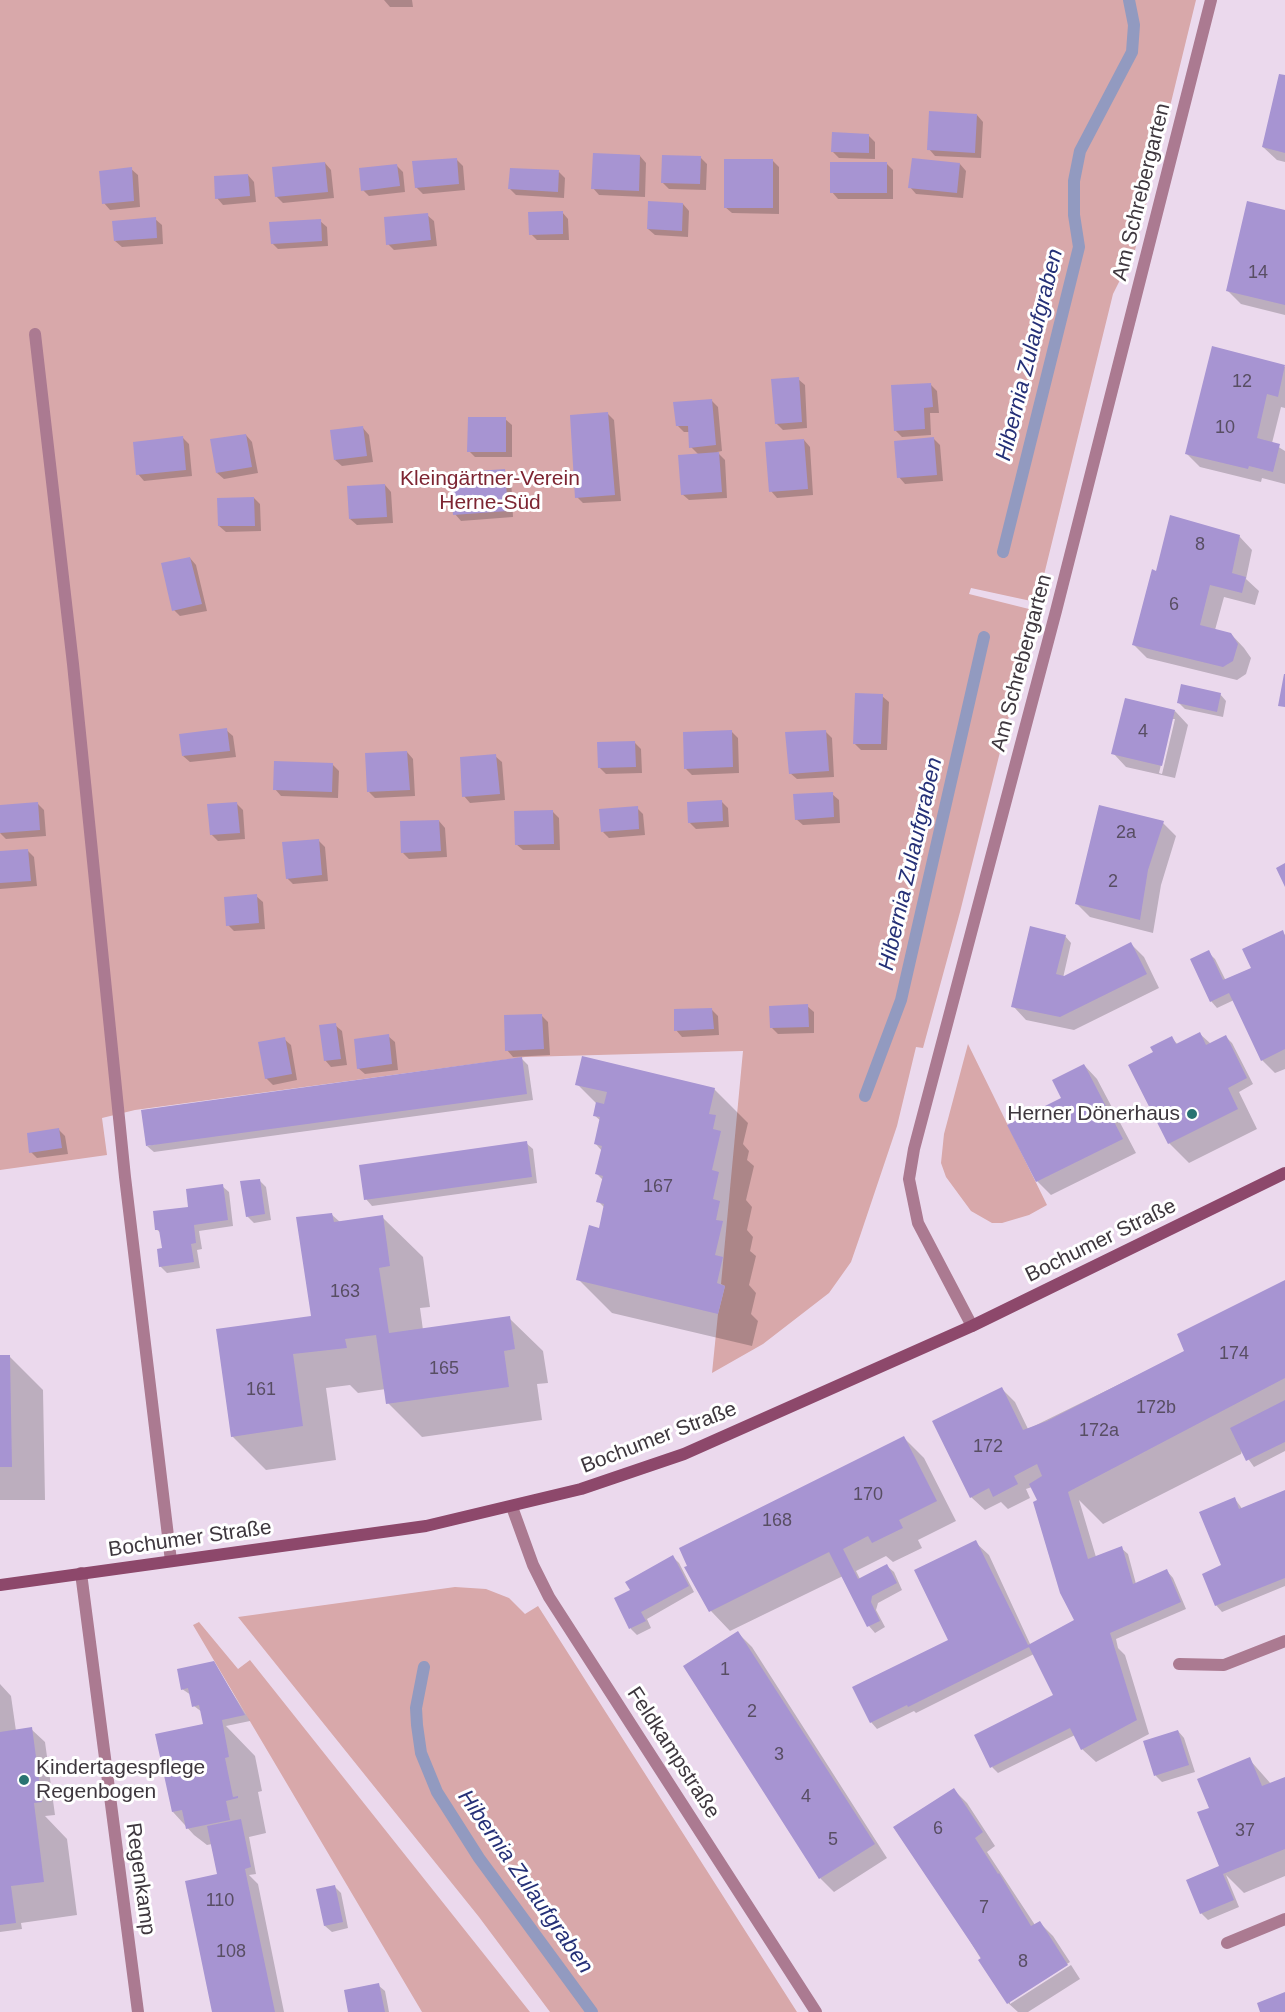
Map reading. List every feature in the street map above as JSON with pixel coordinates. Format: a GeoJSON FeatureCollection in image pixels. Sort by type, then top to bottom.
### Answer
{"type":"FeatureCollection","features":[{"type":"Feature","properties":{"kind":"main road","name":"Bochumer Straße"},"geometry":{"type":"LineString","coordinates":[[0,1585],[426,1526],[581,1489],[684,1454],[972,1326],[1285,1173]]}},
{"type":"Feature","properties":{"kind":"street","name":"Am Schrebergarten"},"geometry":{"type":"LineString","coordinates":[[972,1326],[918,1222],[909,1179],[914,1149],[1053,623],[1210,0]]}},
{"type":"Feature","properties":{"kind":"street"},"geometry":{"type":"LineString","coordinates":[[35,334],[74,664],[125,1177],[171,1561]]}},
{"type":"Feature","properties":{"kind":"street","name":"Feldkampstraße"},"geometry":{"type":"LineString","coordinates":[[512,1507],[533,1565],[549,1597],[816,2012]]}},
{"type":"Feature","properties":{"kind":"street","name":"Regenkamp"},"geometry":{"type":"LineString","coordinates":[[81,1574],[138,2012]]}},
{"type":"Feature","properties":{"kind":"street"},"geometry":{"type":"LineString","coordinates":[[1179,1664],[1224,1665],[1285,1641]]}},
{"type":"Feature","properties":{"kind":"street"},"geometry":{"type":"LineString","coordinates":[[1227,1943],[1285,1919]]}},
{"type":"Feature","properties":{"kind":"green space","name":"Kleingärtner-Verein Herne-Süd"},"geometry":{"type":"Polygon","coordinates":[[[0,0],[1196,0],[1135,250],[1113,294],[1042,583],[1036,581],[1031,601],[971,588],[969,594],[1029,609],[1024,630],[1030,632],[960,912],[923,1048],[916,1047],[897,1126],[851,1262],[829,1293],[763,1344],[712,1373],[718,1314],[725,1286],[721,1284],[743,1051],[525,1057],[135,1110],[102,1118],[107,1155],[0,1170],[0,0]]]}},
{"type":"Feature","properties":{"kind":"green space"},"geometry":{"type":"Polygon","coordinates":[[[968,1044],[1047,1205],[1029,1215],[1002,1223],[992,1223],[971,1211],[946,1177],[941,1163],[944,1134],[968,1044]]]}},
{"type":"Feature","properties":{"kind":"green space"},"geometry":{"type":"Polygon","coordinates":[[[455,1587],[486,1589],[509,1598],[525,1614],[538,1606],[797,2012],[550,2012],[479,1917],[238,1617],[455,1587]]]}},
{"type":"Feature","properties":{"kind":"green space"},"geometry":{"type":"Polygon","coordinates":[[[199,1622],[238,1669],[250,1660],[530,2012],[422,2012],[193,1625],[199,1622]]]}},
{"type":"Feature","properties":{"kind":"building"},"geometry":{"type":"Polygon","coordinates":[[[1279,74],[1285,75],[1285,153],[1262,147],[1279,74]]]}},
{"type":"Feature","properties":{"kind":"building"},"geometry":{"type":"Polygon","coordinates":[[[929,111],[977,114],[975,153],[927,150],[929,111]]]}},
{"type":"Feature","properties":{"kind":"building"},"geometry":{"type":"Polygon","coordinates":[[[832,132],[869,134],[869,153],[831,152],[832,132]]]}},
{"type":"Feature","properties":{"kind":"building"},"geometry":{"type":"Polygon","coordinates":[[[593,153],[640,155],[639,191],[591,189],[593,153]]]}},
{"type":"Feature","properties":{"kind":"building"},"geometry":{"type":"Polygon","coordinates":[[[662,155],[701,156],[700,184],[661,183],[662,155]]]}},
{"type":"Feature","properties":{"kind":"building"},"geometry":{"type":"Polygon","coordinates":[[[457,158],[459,184],[415,188],[412,161],[457,158]]]}},
{"type":"Feature","properties":{"kind":"building"},"geometry":{"type":"Polygon","coordinates":[[[912,158],[960,163],[957,193],[908,188],[912,158]]]}},
{"type":"Feature","properties":{"kind":"building"},"geometry":{"type":"Polygon","coordinates":[[[724,159],[773,159],[773,208],[724,208],[724,159]]]}},
{"type":"Feature","properties":{"kind":"building"},"geometry":{"type":"Polygon","coordinates":[[[325,162],[328,192],[275,197],[272,167],[325,162]]]}},
{"type":"Feature","properties":{"kind":"building"},"geometry":{"type":"Polygon","coordinates":[[[830,162],[887,162],[887,193],[830,193],[830,162]]]}},
{"type":"Feature","properties":{"kind":"building"},"geometry":{"type":"Polygon","coordinates":[[[397,164],[400,186],[361,191],[359,168],[397,164]]]}},
{"type":"Feature","properties":{"kind":"building"},"geometry":{"type":"Polygon","coordinates":[[[132,167],[134,201],[102,204],[99,171],[132,167]]]}},
{"type":"Feature","properties":{"kind":"building"},"geometry":{"type":"Polygon","coordinates":[[[510,168],[559,170],[558,192],[508,189],[510,168]]]}},
{"type":"Feature","properties":{"kind":"building"},"geometry":{"type":"Polygon","coordinates":[[[248,174],[250,196],[215,199],[214,176],[248,174]]]}},
{"type":"Feature","properties":{"kind":"building"},"geometry":{"type":"Polygon","coordinates":[[[648,201],[683,203],[682,231],[647,229],[648,201]]]}},
{"type":"Feature","properties":{"kind":"building"},"geometry":{"type":"Polygon","coordinates":[[[1247,201],[1285,210],[1285,305],[1226,291],[1247,201]]]}},
{"type":"Feature","properties":{"kind":"building"},"geometry":{"type":"Polygon","coordinates":[[[563,211],[563,234],[529,235],[528,212],[563,211]]]}},
{"type":"Feature","properties":{"kind":"building"},"geometry":{"type":"Polygon","coordinates":[[[428,213],[431,240],[386,245],[384,217],[428,213]]]}},
{"type":"Feature","properties":{"kind":"building"},"geometry":{"type":"Polygon","coordinates":[[[156,217],[157,238],[114,241],[112,221],[156,217]]]}},
{"type":"Feature","properties":{"kind":"building"},"geometry":{"type":"Polygon","coordinates":[[[321,219],[322,241],[271,244],[269,222],[321,219]]]}},
{"type":"Feature","properties":{"kind":"building"},"geometry":{"type":"Polygon","coordinates":[[[1212,346],[1285,365],[1278,397],[1267,394],[1257,438],[1280,444],[1273,472],[1249,466],[1248,469],[1185,454],[1212,346]]]}},
{"type":"Feature","properties":{"kind":"building"},"geometry":{"type":"Polygon","coordinates":[[[799,377],[802,422],[775,424],[771,379],[799,377]]]}},
{"type":"Feature","properties":{"kind":"building"},"geometry":{"type":"Polygon","coordinates":[[[931,383],[933,407],[924,408],[925,429],[894,431],[891,385],[931,383]]]}},
{"type":"Feature","properties":{"kind":"building"},"geometry":{"type":"Polygon","coordinates":[[[712,399],[716,445],[689,448],[688,426],[676,426],[673,402],[712,399]]]}},
{"type":"Feature","properties":{"kind":"building"},"geometry":{"type":"Polygon","coordinates":[[[608,412],[615,495],[575,498],[570,415],[608,412]]]}},
{"type":"Feature","properties":{"kind":"building"},"geometry":{"type":"Polygon","coordinates":[[[468,417],[506,417],[506,452],[467,452],[468,417]]]}},
{"type":"Feature","properties":{"kind":"building"},"geometry":{"type":"Polygon","coordinates":[[[363,426],[367,456],[334,460],[330,430],[363,426]]]}},
{"type":"Feature","properties":{"kind":"building"},"geometry":{"type":"Polygon","coordinates":[[[246,434],[252,467],[216,473],[210,439],[246,434]]]}},
{"type":"Feature","properties":{"kind":"building"},"geometry":{"type":"Polygon","coordinates":[[[183,436],[186,470],[136,475],[133,442],[183,436]]]}},
{"type":"Feature","properties":{"kind":"building"},"geometry":{"type":"Polygon","coordinates":[[[934,437],[937,475],[897,478],[894,441],[934,437]]]}},
{"type":"Feature","properties":{"kind":"building"},"geometry":{"type":"Polygon","coordinates":[[[804,439],[808,489],[769,492],[765,442],[804,439]]]}},
{"type":"Feature","properties":{"kind":"building"},"geometry":{"type":"Polygon","coordinates":[[[719,452],[722,492],[681,495],[678,455],[719,452]]]}},
{"type":"Feature","properties":{"kind":"building"},"geometry":{"type":"Polygon","coordinates":[[[505,469],[508,511],[453,515],[450,473],[505,469]]]}},
{"type":"Feature","properties":{"kind":"building"},"geometry":{"type":"Polygon","coordinates":[[[385,484],[387,517],[349,519],[347,486],[385,484]]]}},
{"type":"Feature","properties":{"kind":"building"},"geometry":{"type":"Polygon","coordinates":[[[254,497],[255,526],[218,526],[217,498],[254,497]]]}},
{"type":"Feature","properties":{"kind":"building"},"geometry":{"type":"Polygon","coordinates":[[[1170,515],[1240,535],[1232,573],[1246,577],[1242,593],[1210,585],[1200,625],[1231,633],[1238,644],[1233,661],[1223,667],[1132,645],[1152,569],[1156,571],[1170,515]]]}},
{"type":"Feature","properties":{"kind":"building"},"geometry":{"type":"Polygon","coordinates":[[[190,557],[202,604],[172,611],[161,563],[190,557]]]}},
{"type":"Feature","properties":{"kind":"building"},"geometry":{"type":"Polygon","coordinates":[[[1285,674],[1285,707],[1278,706],[1285,674]]]}},
{"type":"Feature","properties":{"kind":"building"},"geometry":{"type":"Polygon","coordinates":[[[1181,684],[1221,693],[1217,712],[1177,703],[1181,684]]]}},
{"type":"Feature","properties":{"kind":"building"},"geometry":{"type":"Polygon","coordinates":[[[855,693],[883,694],[881,744],[853,744],[855,693]]]}},
{"type":"Feature","properties":{"kind":"building"},"geometry":{"type":"Polygon","coordinates":[[[1125,698],[1175,710],[1162,766],[1111,754],[1125,698]]]}},
{"type":"Feature","properties":{"kind":"building"},"geometry":{"type":"Polygon","coordinates":[[[227,728],[230,751],[182,756],[179,734],[227,728]]]}},
{"type":"Feature","properties":{"kind":"building"},"geometry":{"type":"Polygon","coordinates":[[[732,730],[733,767],[684,769],[683,732],[732,730]]]}},
{"type":"Feature","properties":{"kind":"building"},"geometry":{"type":"Polygon","coordinates":[[[826,730],[829,771],[789,774],[785,732],[826,730]]]}},
{"type":"Feature","properties":{"kind":"building"},"geometry":{"type":"Polygon","coordinates":[[[635,741],[636,767],[598,768],[597,742],[635,741]]]}},
{"type":"Feature","properties":{"kind":"building"},"geometry":{"type":"Polygon","coordinates":[[[407,751],[410,790],[367,792],[365,753],[407,751]]]}},
{"type":"Feature","properties":{"kind":"building"},"geometry":{"type":"Polygon","coordinates":[[[496,754],[500,794],[462,797],[460,757],[496,754]]]}},
{"type":"Feature","properties":{"kind":"building"},"geometry":{"type":"Polygon","coordinates":[[[274,761],[333,763],[332,792],[273,790],[274,761]]]}},
{"type":"Feature","properties":{"kind":"building"},"geometry":{"type":"Polygon","coordinates":[[[833,792],[834,817],[795,820],[793,794],[833,792]]]}},
{"type":"Feature","properties":{"kind":"building"},"geometry":{"type":"Polygon","coordinates":[[[722,800],[723,821],[688,823],[687,802],[722,800]]]}},
{"type":"Feature","properties":{"kind":"building"},"geometry":{"type":"Polygon","coordinates":[[[38,802],[40,830],[0,833],[0,805],[38,802]]]}},
{"type":"Feature","properties":{"kind":"building"},"geometry":{"type":"Polygon","coordinates":[[[237,802],[240,833],[210,835],[207,804],[237,802]]]}},
{"type":"Feature","properties":{"kind":"building"},"geometry":{"type":"Polygon","coordinates":[[[1099,805],[1164,821],[1148,870],[1140,920],[1075,904],[1099,805]]]}},
{"type":"Feature","properties":{"kind":"building"},"geometry":{"type":"Polygon","coordinates":[[[638,806],[639,829],[601,832],[599,809],[638,806]]]}},
{"type":"Feature","properties":{"kind":"building"},"geometry":{"type":"Polygon","coordinates":[[[553,810],[554,844],[515,845],[514,811],[553,810]]]}},
{"type":"Feature","properties":{"kind":"building"},"geometry":{"type":"Polygon","coordinates":[[[439,820],[441,851],[401,853],[400,821],[439,820]]]}},
{"type":"Feature","properties":{"kind":"building"},"geometry":{"type":"Polygon","coordinates":[[[319,839],[322,875],[286,879],[282,842],[319,839]]]}},
{"type":"Feature","properties":{"kind":"building"},"geometry":{"type":"Polygon","coordinates":[[[28,849],[31,881],[0,883],[0,851],[28,849]]]}},
{"type":"Feature","properties":{"kind":"building"},"geometry":{"type":"Polygon","coordinates":[[[1285,863],[1285,887],[1276,868],[1285,863]]]}},
{"type":"Feature","properties":{"kind":"building"},"geometry":{"type":"Polygon","coordinates":[[[257,894],[259,923],[226,926],[224,897],[257,894]]]}},
{"type":"Feature","properties":{"kind":"building"},"geometry":{"type":"Polygon","coordinates":[[[1030,926],[1066,935],[1056,974],[1064,976],[1131,942],[1147,974],[1060,1017],[1011,1007],[1030,926]]]}},
{"type":"Feature","properties":{"kind":"building"},"geometry":{"type":"Polygon","coordinates":[[[1283,930],[1285,936],[1285,1049],[1261,1061],[1229,993],[1210,1002],[1190,959],[1209,950],[1223,980],[1251,968],[1242,949],[1283,930]]]}},
{"type":"Feature","properties":{"kind":"building"},"geometry":{"type":"Polygon","coordinates":[[[808,1004],[809,1027],[770,1028],[769,1006],[808,1004]]]}},
{"type":"Feature","properties":{"kind":"building"},"geometry":{"type":"Polygon","coordinates":[[[712,1008],[714,1029],[674,1031],[674,1009],[712,1008]]]}},
{"type":"Feature","properties":{"kind":"building"},"geometry":{"type":"Polygon","coordinates":[[[542,1014],[544,1049],[505,1051],[504,1015],[542,1014]]]}},
{"type":"Feature","properties":{"kind":"building"},"geometry":{"type":"Polygon","coordinates":[[[336,1023],[341,1059],[324,1061],[319,1025],[336,1023]]]}},
{"type":"Feature","properties":{"kind":"building"},"geometry":{"type":"Polygon","coordinates":[[[1200,1032],[1206,1045],[1226,1035],[1247,1078],[1228,1088],[1238,1109],[1168,1144],[1128,1065],[1153,1052],[1150,1047],[1172,1036],[1176,1044],[1200,1032]]]}},
{"type":"Feature","properties":{"kind":"building"},"geometry":{"type":"Polygon","coordinates":[[[389,1034],[392,1064],[357,1069],[354,1039],[389,1034]]]}},
{"type":"Feature","properties":{"kind":"building"},"geometry":{"type":"Polygon","coordinates":[[[285,1037],[292,1074],[265,1079],[258,1042],[285,1037]]]}},
{"type":"Feature","properties":{"kind":"building"},"geometry":{"type":"Polygon","coordinates":[[[582,1056],[715,1088],[709,1114],[716,1115],[713,1129],[721,1131],[712,1170],[719,1172],[713,1199],[720,1201],[716,1220],[723,1221],[715,1255],[723,1257],[717,1283],[725,1286],[718,1314],[576,1280],[589,1225],[599,1228],[604,1204],[596,1202],[603,1176],[595,1174],[602,1146],[594,1144],[600,1117],[593,1116],[596,1102],[604,1104],[607,1092],[575,1085],[582,1056]]]}},
{"type":"Feature","properties":{"kind":"building"},"geometry":{"type":"Polygon","coordinates":[[[522,1057],[527,1094],[146,1146],[141,1110],[522,1057]]]}},
{"type":"Feature","properties":{"kind":"building"},"geometry":{"type":"Polygon","coordinates":[[[1084,1064],[1123,1139],[1036,1182],[1007,1125],[1061,1098],[1052,1080],[1084,1064]]]}},
{"type":"Feature","properties":{"kind":"building"},"geometry":{"type":"Polygon","coordinates":[[[59,1128],[62,1148],[29,1153],[27,1133],[59,1128]]]}},
{"type":"Feature","properties":{"kind":"building"},"geometry":{"type":"Polygon","coordinates":[[[527,1141],[532,1177],[364,1200],[359,1165],[527,1141]]]}},
{"type":"Feature","properties":{"kind":"building"},"geometry":{"type":"Polygon","coordinates":[[[260,1179],[265,1214],[246,1217],[240,1181],[260,1179]]]}},
{"type":"Feature","properties":{"kind":"building"},"geometry":{"type":"Polygon","coordinates":[[[223,1184],[228,1220],[194,1225],[196,1243],[191,1244],[194,1262],[159,1267],[157,1249],[162,1248],[159,1230],[155,1230],[153,1211],[188,1207],[186,1189],[223,1184]]]}},
{"type":"Feature","properties":{"kind":"building"},"geometry":{"type":"Polygon","coordinates":[[[332,1213],[334,1222],[383,1215],[390,1266],[379,1268],[389,1333],[510,1316],[515,1349],[504,1351],[509,1387],[386,1404],[376,1335],[345,1339],[347,1348],[293,1354],[303,1426],[231,1437],[216,1329],[311,1316],[296,1217],[332,1213]]]}},
{"type":"Feature","properties":{"kind":"building"},"geometry":{"type":"Polygon","coordinates":[[[1285,1280],[1285,1378],[1068,1492],[1088,1559],[1122,1546],[1133,1584],[1167,1569],[1181,1602],[1110,1633],[1137,1720],[1081,1750],[1070,1728],[990,1768],[974,1735],[1053,1695],[1028,1645],[1074,1620],[1060,1593],[1033,1502],[1037,1500],[1029,1484],[1042,1476],[1037,1464],[1014,1476],[1018,1484],[993,1497],[989,1488],[970,1498],[932,1421],[1002,1387],[1023,1430],[1047,1421],[1184,1351],[1177,1334],[1285,1280]]]}},
{"type":"Feature","properties":{"kind":"building"},"geometry":{"type":"Polygon","coordinates":[[[0,1355],[10,1355],[12,1467],[0,1467],[0,1355]]]}},
{"type":"Feature","properties":{"kind":"building"},"geometry":{"type":"Polygon","coordinates":[[[1285,1400],[1285,1442],[1246,1461],[1230,1428],[1285,1400]]]}},
{"type":"Feature","properties":{"kind":"building"},"geometry":{"type":"Polygon","coordinates":[[[904,1436],[937,1501],[899,1520],[903,1528],[872,1543],[868,1536],[843,1549],[858,1579],[887,1564],[897,1583],[872,1596],[871,1602],[880,1621],[867,1627],[829,1552],[709,1612],[684,1567],[687,1566],[679,1548],[904,1436]]]}},
{"type":"Feature","properties":{"kind":"building"},"geometry":{"type":"Polygon","coordinates":[[[1285,1490],[1285,1578],[1215,1606],[1202,1574],[1221,1565],[1199,1512],[1235,1497],[1239,1509],[1285,1490]]]}},
{"type":"Feature","properties":{"kind":"building"},"geometry":{"type":"Polygon","coordinates":[[[976,1540],[1029,1647],[908,1707],[907,1705],[870,1723],[852,1687],[948,1640],[914,1570],[976,1540]]]}},
{"type":"Feature","properties":{"kind":"building"},"geometry":{"type":"Polygon","coordinates":[[[673,1555],[689,1586],[641,1612],[646,1621],[629,1629],[614,1598],[630,1590],[625,1582],[673,1555]]]}},
{"type":"Feature","properties":{"kind":"building"},"geometry":{"type":"Polygon","coordinates":[[[738,1631],[875,1844],[819,1879],[683,1666],[738,1631]]]}},
{"type":"Feature","properties":{"kind":"building"},"geometry":{"type":"Polygon","coordinates":[[[214,1661],[245,1715],[222,1720],[229,1757],[225,1758],[233,1797],[238,1796],[238,1798],[226,1801],[230,1820],[186,1829],[182,1810],[172,1812],[155,1734],[203,1724],[199,1705],[192,1707],[188,1688],[181,1690],[177,1669],[214,1661]]]}},
{"type":"Feature","properties":{"kind":"building"},"geometry":{"type":"Polygon","coordinates":[[[32,1727],[42,1802],[34,1803],[44,1882],[11,1886],[16,1923],[0,1925],[0,1732],[32,1727]]]}},
{"type":"Feature","properties":{"kind":"building"},"geometry":{"type":"Polygon","coordinates":[[[1178,1730],[1189,1765],[1154,1776],[1143,1741],[1178,1730]]]}},
{"type":"Feature","properties":{"kind":"building"},"geometry":{"type":"Polygon","coordinates":[[[1250,1757],[1262,1786],[1285,1777],[1285,1849],[1223,1874],[1234,1900],[1200,1914],[1186,1880],[1219,1866],[1197,1812],[1209,1808],[1197,1779],[1250,1757]]]}},
{"type":"Feature","properties":{"kind":"building"},"geometry":{"type":"Polygon","coordinates":[[[954,1788],[983,1832],[975,1838],[1031,1926],[1040,1921],[1068,1965],[1007,2004],[978,1960],[981,1958],[893,1827],[954,1788]]]}},
{"type":"Feature","properties":{"kind":"building"},"geometry":{"type":"Polygon","coordinates":[[[241,1819],[251,1867],[245,1869],[275,2012],[212,2012],[185,1881],[217,1874],[207,1826],[241,1819]]]}},
{"type":"Feature","properties":{"kind":"building"},"geometry":{"type":"Polygon","coordinates":[[[335,1885],[343,1922],[324,1926],[316,1889],[335,1885]]]}},
{"type":"Feature","properties":{"kind":"building"},"geometry":{"type":"Polygon","coordinates":[[[379,1983],[385,2012],[348,2012],[344,1990],[379,1983]]]}},
{"type":"Feature","properties":{"kind":"building"},"geometry":{"type":"Polygon","coordinates":[[[1285,1992],[1285,2012],[1260,2012],[1257,2003],[1285,1992]]]}},
{"type":"Feature","properties":{"kind":"waterway","name":"Hibernia Zulaufgraben"},"geometry":{"type":"LineString","coordinates":[[1003,552],[1079,247],[1074,215],[1074,181],[1080,151],[1132,52],[1134,25],[1129,0]]}},
{"type":"Feature","properties":{"kind":"waterway","name":"Hibernia Zulaufgraben"},"geometry":{"type":"LineString","coordinates":[[865,1096],[901,1000],[984,637]]}},
{"type":"Feature","properties":{"kind":"waterway","name":"Hibernia Zulaufgraben"},"geometry":{"type":"LineString","coordinates":[[424,1667],[416,1708],[417,1725],[421,1753],[437,1792],[479,1858],[592,2012]]}},
{"type":"Feature","properties":{"kind":"place","name":"Herner Dönerhaus"},"geometry":{"type":"Point","coordinates":[1192,1114]}},
{"type":"Feature","properties":{"kind":"place","name":"Kindertagespflege Regenbogen"},"geometry":{"type":"Point","coordinates":[24,1780]}}]}
